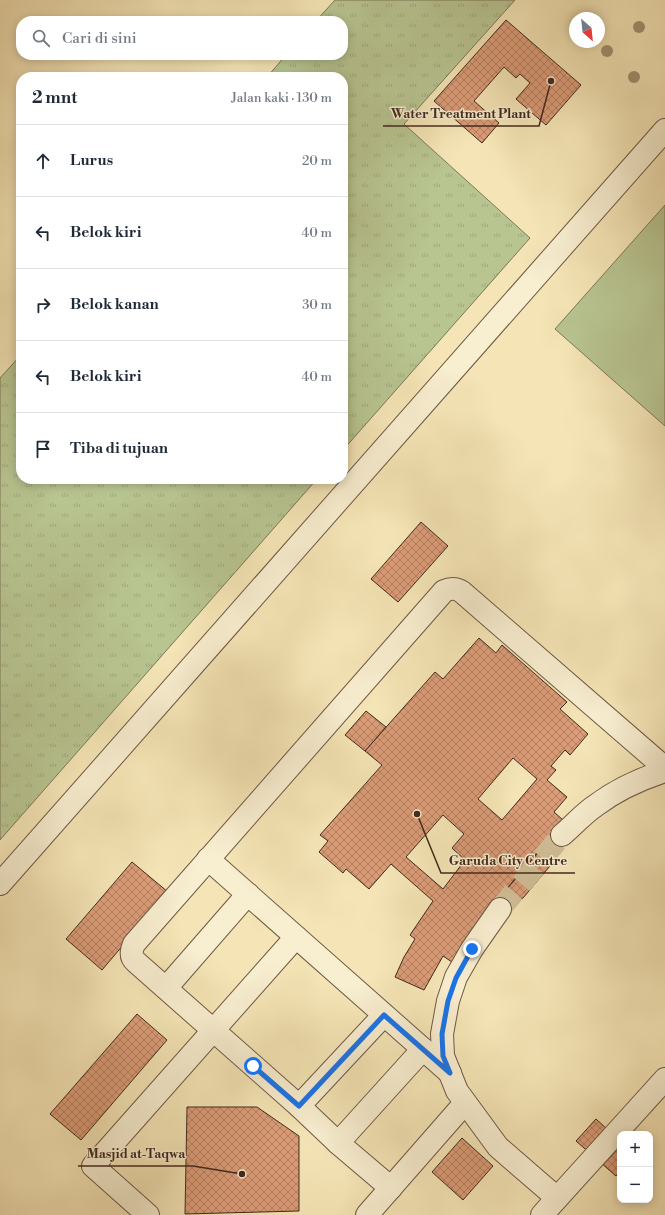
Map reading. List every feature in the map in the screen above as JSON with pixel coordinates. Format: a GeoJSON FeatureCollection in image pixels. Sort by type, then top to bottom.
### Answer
{"type":"FeatureCollection","features":[{"type":"Feature","properties":{"kind":"lane"},"geometry":{"type":"LineString","coordinates":[[0,884],[665,130]]}},
{"type":"Feature","properties":{"kind":"lane"},"geometry":{"type":"LineString","coordinates":[[391,1188],[338,1143],[299,1106],[133,959],[131,954],[134,944],[438,596],[451,588],[458,589],[462,592],[665,769],[622,788],[594,806],[562,835]]}},
{"type":"Feature","properties":{"kind":"lane"},"geometry":{"type":"LineString","coordinates":[[208,859],[450,1073]]}},
{"type":"Feature","properties":{"kind":"lane"},"geometry":{"type":"LineString","coordinates":[[166,988],[248,894]]}},
{"type":"Feature","properties":{"kind":"lane"},"geometry":{"type":"LineString","coordinates":[[500,909],[472,949],[460,972],[448,1001],[442,1034],[443,1056],[457,1091],[498,1147],[557,1198]]}},
{"type":"Feature","properties":{"kind":"lane"},"geometry":{"type":"LineString","coordinates":[[148,1215],[93,1166],[296,938]]}},
{"type":"Feature","properties":{"kind":"lane"},"geometry":{"type":"LineString","coordinates":[[299,1106],[384,1015]]}},
{"type":"Feature","properties":{"kind":"lane"},"geometry":{"type":"LineString","coordinates":[[338,1143],[423,1049]]}},
{"type":"Feature","properties":{"kind":"lane"},"geometry":{"type":"LineString","coordinates":[[542,1215],[665,1079]]}},
{"type":"Feature","properties":{"kind":"lane"},"geometry":{"type":"LineString","coordinates":[[367,1215],[465,1103]]}},
{"type":"Feature","properties":{"kind":"green space"},"geometry":{"type":"Polygon","coordinates":[[[335,0],[515,0],[404,124],[530,238],[348,444],[348,72],[271,72],[282,60],[348,60],[348,16],[321,16],[335,0]]]}},
{"type":"Feature","properties":{"kind":"green space"},"geometry":{"type":"Polygon","coordinates":[[[665,205],[665,426],[555,329],[665,205]]]}},
{"type":"Feature","properties":{"kind":"green space"},"geometry":{"type":"Polygon","coordinates":[[[16,360],[16,484],[313,484],[0,840],[0,378],[16,360]]]}},
{"type":"Feature","properties":{"kind":"building"},"geometry":{"type":"Polygon","coordinates":[[[506,20],[581,85],[546,125],[516,99],[530,83],[520,74],[516,78],[504,67],[474,101],[499,123],[482,143],[434,101],[506,20]]]}},
{"type":"Feature","properties":{"kind":"building"},"geometry":{"type":"Polygon","coordinates":[[[421,522],[448,546],[398,602],[371,579],[421,522]]]}},
{"type":"Feature","properties":{"kind":"building"},"geometry":{"type":"Polygon","coordinates":[[[479,638],[496,653],[502,645],[567,702],[560,709],[588,734],[570,755],[565,750],[551,766],[556,770],[547,780],[567,797],[554,812],[564,821],[478,924],[452,962],[443,956],[424,990],[395,977],[404,957],[415,939],[410,935],[433,901],[391,864],[369,889],[346,869],[343,873],[319,852],[328,841],[320,835],[382,765],[365,751],[435,672],[443,679],[479,638]],[[513,758],[478,799],[502,820],[537,779],[513,758]],[[443,815],[406,857],[443,889],[465,860],[452,848],[464,834],[443,815]]]}},
{"type":"Feature","properties":{"kind":"building"},"geometry":{"type":"Polygon","coordinates":[[[366,711],[386,727],[365,751],[345,735],[366,711]]]}},
{"type":"Feature","properties":{"kind":"building"},"geometry":{"type":"Polygon","coordinates":[[[562,838],[555,860],[523,898],[501,906],[507,889],[542,848],[562,838]]]}},
{"type":"Feature","properties":{"kind":"building"},"geometry":{"type":"Polygon","coordinates":[[[132,862],[168,892],[102,970],[66,939],[132,862]]]}},
{"type":"Feature","properties":{"kind":"building"},"geometry":{"type":"Polygon","coordinates":[[[137,1014],[167,1040],[81,1140],[50,1114],[137,1014]]]}},
{"type":"Feature","properties":{"kind":"building"},"geometry":{"type":"Polygon","coordinates":[[[187,1107],[257,1107],[299,1136],[299,1211],[185,1214],[187,1107]]]}},
{"type":"Feature","properties":{"kind":"building"},"geometry":{"type":"Polygon","coordinates":[[[596,1119],[617,1138],[616,1176],[576,1141],[596,1119]]]}},
{"type":"Feature","properties":{"kind":"building"},"geometry":{"type":"Polygon","coordinates":[[[462,1138],[493,1166],[463,1200],[432,1172],[462,1138]]]}},
{"type":"Feature","properties":{"kind":"tunnel"},"geometry":{"type":"LineString","coordinates":[[500,909],[562,835]]}},
{"type":"Feature","properties":{"kind":"place","name":"Water Treatment Plant"},"geometry":{"type":"Point","coordinates":[551,81]}},
{"type":"Feature","properties":{"kind":"place","name":"Garuda City Centre"},"geometry":{"type":"Point","coordinates":[417,814]}},
{"type":"Feature","properties":{"kind":"place","name":"Masjid at-Taqwa"},"geometry":{"type":"Point","coordinates":[242,1174]}},
{"type":"Feature","properties":{"kind":"route"},"geometry":{"type":"LineString","coordinates":[[253,1066],[299,1106],[384,1015],[450,1073],[443,1056],[442,1034],[448,1001],[456,978],[472,949]]}}]}
